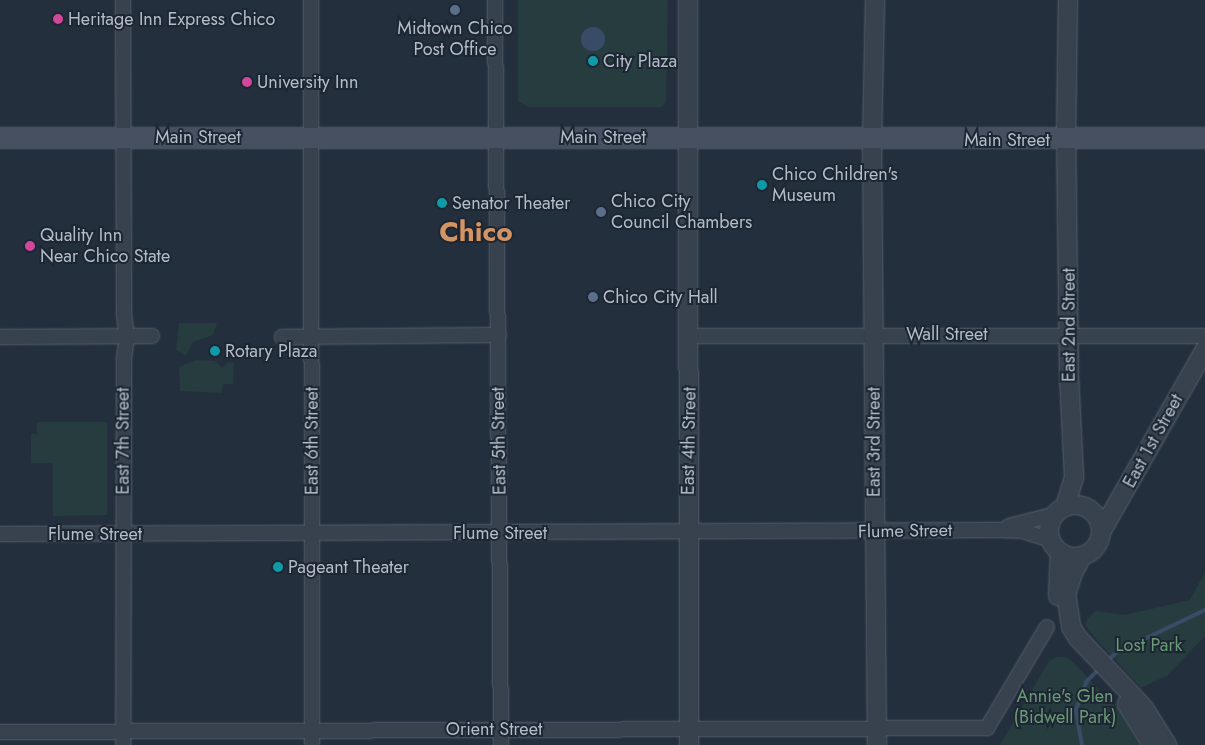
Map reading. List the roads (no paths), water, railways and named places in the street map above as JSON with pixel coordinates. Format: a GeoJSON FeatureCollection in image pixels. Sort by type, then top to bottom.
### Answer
{"type":"FeatureCollection","features":[{"type":"Feature","properties":{"kind":"main road","name":"Main Street"},"geometry":{"type":"LineString","coordinates":[[0,138],[124,136],[1066,140],[1205,138]]}},
{"type":"Feature","properties":{"kind":"street","name":"East 7th Street"},"geometry":{"type":"LineString","coordinates":[[123,0],[124,315],[127,337],[124,359],[123,739]]}},
{"type":"Feature","properties":{"kind":"street","name":"East 6th Street"},"geometry":{"type":"LineString","coordinates":[[311,0],[312,745]]}},
{"type":"Feature","properties":{"kind":"street","name":"East 5th Street"},"geometry":{"type":"LineString","coordinates":[[495,0],[501,745]]}},
{"type":"Feature","properties":{"kind":"street","name":"East 4th Street"},"geometry":{"type":"LineString","coordinates":[[688,0],[689,737]]}},
{"type":"Feature","properties":{"kind":"street","name":"East 3rd Street"},"geometry":{"type":"LineString","coordinates":[[874,0],[872,139],[877,738]]}},
{"type":"Feature","properties":{"kind":"street","name":"East 2nd Street"},"geometry":{"type":"LineString","coordinates":[[1060,511],[1074,477],[1069,334],[1066,140],[1068,0]]}},
{"type":"Feature","properties":{"kind":"street","name":"Wall Street"},"geometry":{"type":"LineString","coordinates":[[689,336],[875,334],[1205,336]]}},
{"type":"Feature","properties":{"kind":"street"},"geometry":{"type":"LineString","coordinates":[[0,336],[152,336]]}},
{"type":"Feature","properties":{"kind":"street"},"geometry":{"type":"LineString","coordinates":[[282,337],[498,336]]}},
{"type":"Feature","properties":{"kind":"street","name":"East 1st Street"},"geometry":{"type":"LineString","coordinates":[[1101,532],[1205,350]]}},
{"type":"Feature","properties":{"kind":"street"},"geometry":{"type":"LineString","coordinates":[[1085,652],[1075,634],[1067,606],[1068,585],[1082,556],[1096,547],[1101,532],[1100,523],[1090,509],[1082,506],[1060,511],[1050,526],[1056,546],[1058,622],[1066,638],[1085,652],[1125,695],[1154,721],[1167,745]]}},
{"type":"Feature","properties":{"kind":"street","name":"Flume Street"},"geometry":{"type":"LineString","coordinates":[[999,530],[1060,511]]}},
{"type":"Feature","properties":{"kind":"street","name":"Flume Street"},"geometry":{"type":"LineString","coordinates":[[0,534],[688,533],[999,530],[1023,531],[1056,546]]}},
{"type":"Feature","properties":{"kind":"street"},"geometry":{"type":"LineString","coordinates":[[1056,546],[1082,556]]}},
{"type":"Feature","properties":{"kind":"street","name":"Orient Street"},"geometry":{"type":"LineString","coordinates":[[0,732],[123,739],[312,730],[501,728],[689,737],[877,738],[987,728],[1047,627]]}},
{"type":"Feature","properties":{"kind":"street"},"geometry":{"type":"LineString","coordinates":[[1125,695],[1152,745]]}},
{"type":"Feature","properties":{"kind":"water"},"geometry":{"type":"Polygon","coordinates":[[[593,27],[598,28],[604,34],[604,44],[598,50],[593,51],[588,50],[582,44],[581,39],[582,34],[588,28],[593,27]]]}},
{"type":"Feature","properties":{"kind":"waterway"},"geometry":{"type":"LineString","coordinates":[[1107,661],[1117,652],[1205,610]]}},
{"type":"Feature","properties":{"kind":"waterway"},"geometry":{"type":"LineString","coordinates":[[1082,745],[1076,710],[1086,682],[1100,668]]}},
{"type":"Feature","properties":{"kind":"place","name":"Midtown Chico Post Office"},"geometry":{"type":"Point","coordinates":[455,10]}},
{"type":"Feature","properties":{"kind":"place","name":"Heritage Inn Express Chico"},"geometry":{"type":"Point","coordinates":[58,19]}},
{"type":"Feature","properties":{"kind":"place","name":"City Plaza"},"geometry":{"type":"Point","coordinates":[593,61]}},
{"type":"Feature","properties":{"kind":"place","name":"University Inn"},"geometry":{"type":"Point","coordinates":[247,82]}},
{"type":"Feature","properties":{"kind":"place","name":"Chico Children's Museum"},"geometry":{"type":"Point","coordinates":[762,185]}},
{"type":"Feature","properties":{"kind":"place","name":"Senator Theater"},"geometry":{"type":"Point","coordinates":[442,203]}},
{"type":"Feature","properties":{"kind":"place","name":"Chico City Council Chambers"},"geometry":{"type":"Point","coordinates":[601,212]}},
{"type":"Feature","properties":{"kind":"place","name":"Quality Inn Near Chico State"},"geometry":{"type":"Point","coordinates":[30,246]}},
{"type":"Feature","properties":{"kind":"place","name":"Chico City Hall"},"geometry":{"type":"Point","coordinates":[593,297]}},
{"type":"Feature","properties":{"kind":"place","name":"Rotary Plaza"},"geometry":{"type":"Point","coordinates":[215,351]}},
{"type":"Feature","properties":{"kind":"place","name":"Pageant Theater"},"geometry":{"type":"Point","coordinates":[278,567]}},
{"type":"Feature","properties":{"kind":"district","name":"Chico"},"geometry":{"type":"Point","coordinates":[476,232]}},
{"type":"Feature","properties":{"kind":"park label","name":"Lost Park"},"geometry":{"type":"Point","coordinates":[1149,645]}},
{"type":"Feature","properties":{"kind":"park label","name":"Annie's Glen (Bidwell Park)"},"geometry":{"type":"Point","coordinates":[1065,708]}}]}
